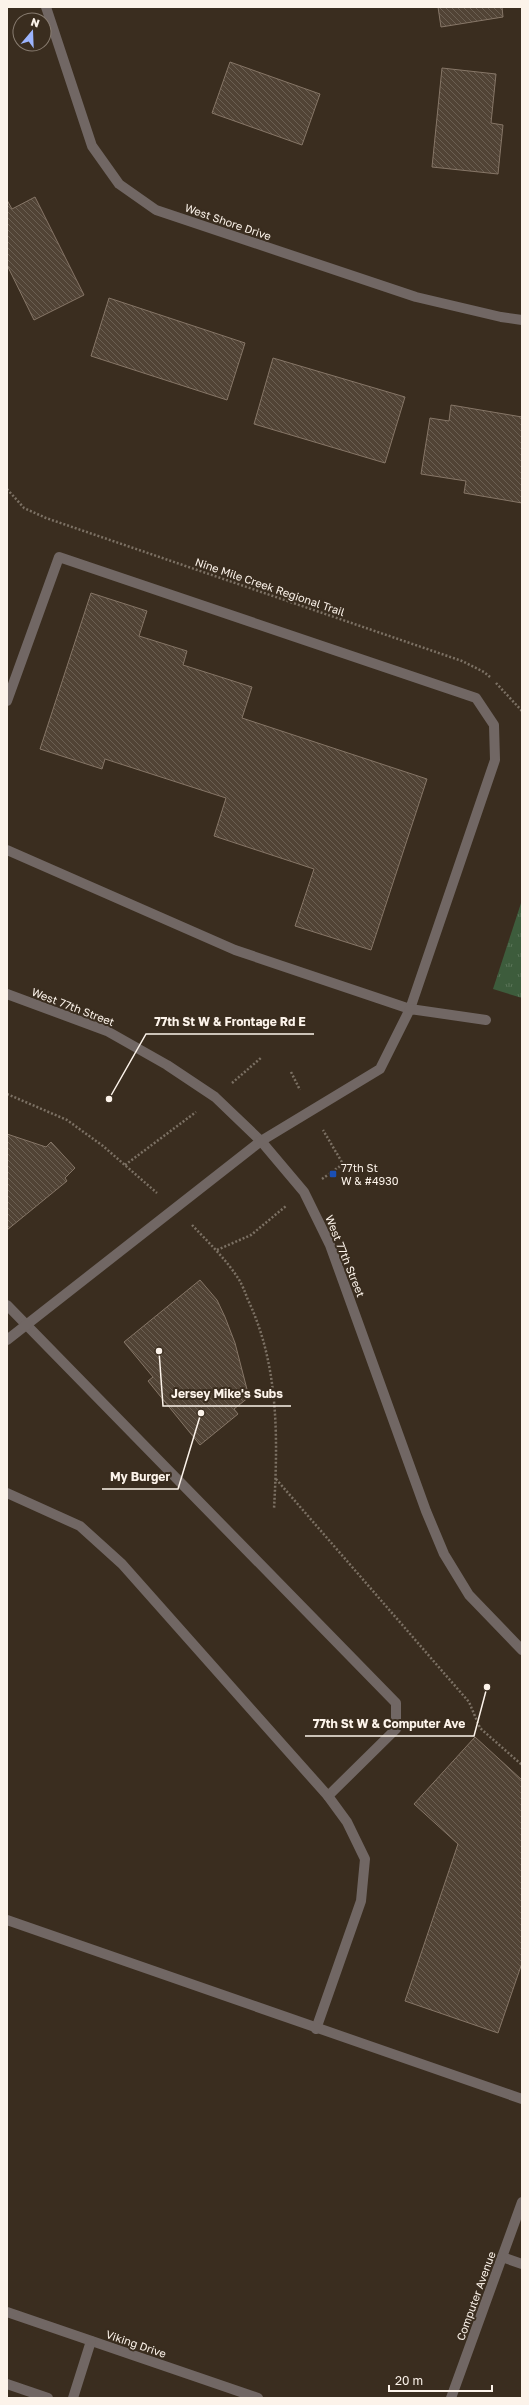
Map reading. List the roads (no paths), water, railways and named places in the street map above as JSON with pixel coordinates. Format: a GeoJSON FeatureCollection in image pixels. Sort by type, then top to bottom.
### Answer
{"type":"FeatureCollection","features":[{"type":"Feature","properties":{"kind":"street","name":"West Shore Drive"},"geometry":{"type":"LineString","coordinates":[[46,7],[92,146],[119,184],[156,210],[416,297],[501,318],[522,320]]}},
{"type":"Feature","properties":{"kind":"street"},"geometry":{"type":"LineString","coordinates":[[7,701],[59,557],[476,698],[494,725],[496,760],[410,1009],[380,1069],[261,1141],[7,1340]]}},
{"type":"Feature","properties":{"kind":"street"},"geometry":{"type":"LineString","coordinates":[[7,850],[235,950],[410,1009],[486,1020]]}},
{"type":"Feature","properties":{"kind":"street","name":"West 77th Street"},"geometry":{"type":"LineString","coordinates":[[7,994],[107,1031],[167,1065],[215,1097],[261,1141],[304,1192],[330,1244],[426,1511],[444,1554],[469,1595],[522,1650]]}},
{"type":"Feature","properties":{"kind":"street"},"geometry":{"type":"LineString","coordinates":[[7,1305],[396,1704],[396,1729],[328,1796]]}},
{"type":"Feature","properties":{"kind":"street"},"geometry":{"type":"LineString","coordinates":[[7,1493],[80,1526],[122,1564],[328,1796],[347,1822],[365,1859],[361,1901],[316,2029]]}},
{"type":"Feature","properties":{"kind":"street"},"geometry":{"type":"LineString","coordinates":[[7,1920],[522,2100]]}},
{"type":"Feature","properties":{"kind":"street","name":"Computer Avenue"},"geometry":{"type":"LineString","coordinates":[[451,2398],[522,2202]]}},
{"type":"Feature","properties":{"kind":"street"},"geometry":{"type":"LineString","coordinates":[[502,2257],[522,2264]]}},
{"type":"Feature","properties":{"kind":"street","name":"Viking Drive"},"geometry":{"type":"LineString","coordinates":[[7,2312],[258,2398]]}},
{"type":"Feature","properties":{"kind":"street"},"geometry":{"type":"LineString","coordinates":[[73,2398],[91,2341]]}},
{"type":"Feature","properties":{"kind":"street"},"geometry":{"type":"LineString","coordinates":[[7,2384],[48,2398]]}},
{"type":"Feature","properties":{"kind":"place","name":"77th St W & Frontage Rd E"},"geometry":{"type":"Point","coordinates":[109,1099]}},
{"type":"Feature","properties":{"kind":"place","name":"77th St W & #4930"},"geometry":{"type":"Point","coordinates":[333,1174]}},
{"type":"Feature","properties":{"kind":"place","name":"Jersey Mike's Subs"},"geometry":{"type":"Point","coordinates":[159,1351]}},
{"type":"Feature","properties":{"kind":"place","name":"My Burger"},"geometry":{"type":"Point","coordinates":[201,1413]}},
{"type":"Feature","properties":{"kind":"place","name":"77th St W & Computer Ave"},"geometry":{"type":"Point","coordinates":[487,1687]}}]}
